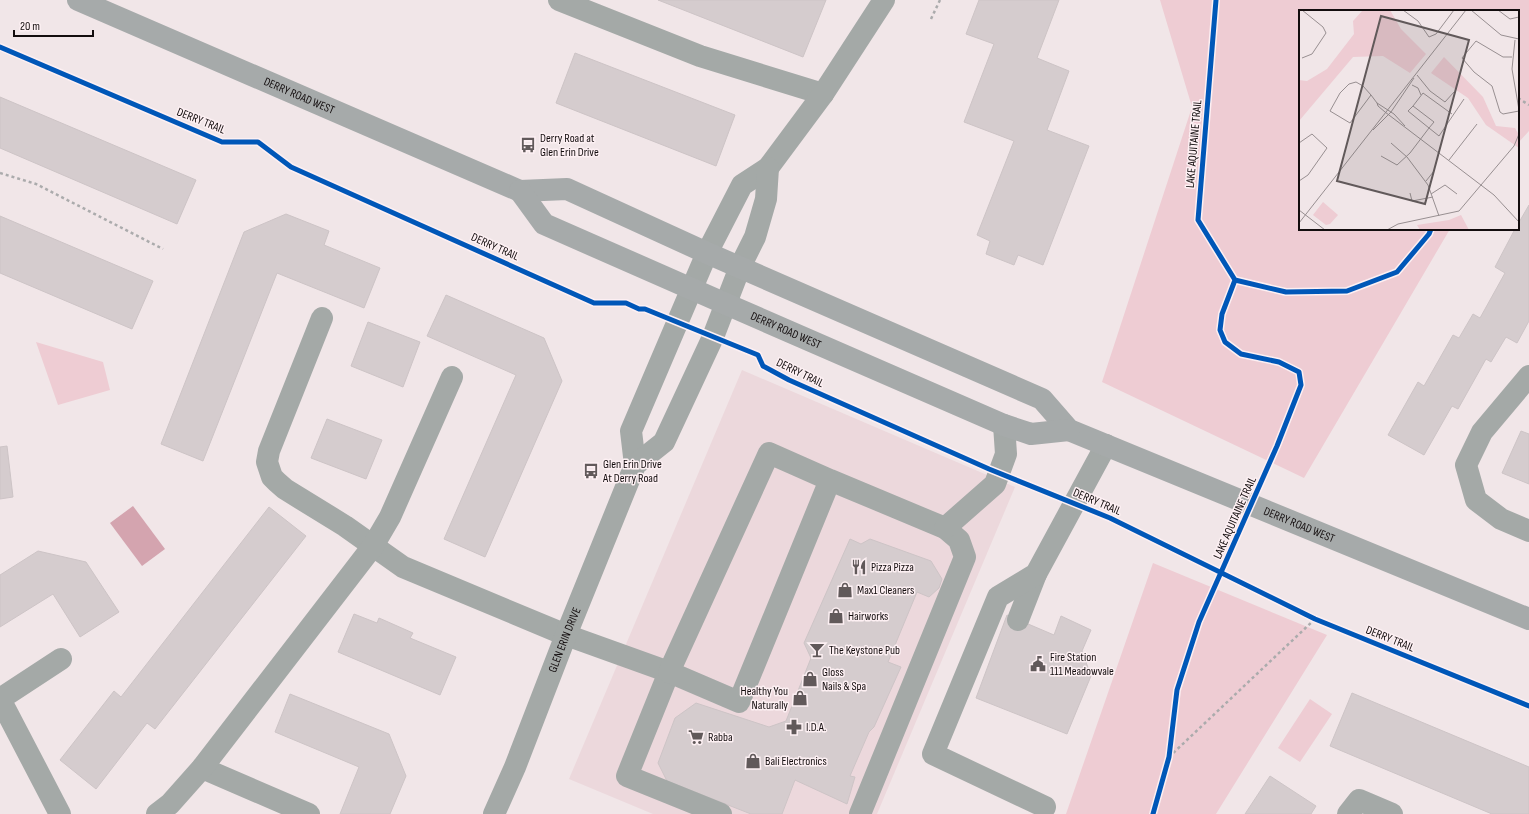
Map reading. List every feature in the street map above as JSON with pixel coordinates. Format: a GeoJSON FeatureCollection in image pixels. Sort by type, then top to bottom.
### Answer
{"type":"FeatureCollection","features":[{"type":"Feature","properties":{"kind":"main road","name":"DERRY ROAD WEST"},"geometry":{"type":"LineString","coordinates":[[78,0],[520,191],[567,188],[740,267],[1042,399],[1069,430],[1529,619]]}},
{"type":"Feature","properties":{"kind":"main road","name":"DERRY ROAD WEST"},"geometry":{"type":"LineString","coordinates":[[520,191],[544,224],[726,304],[1004,425],[1031,434],[1069,430]]}},
{"type":"Feature","properties":{"kind":"street"},"geometry":{"type":"LineString","coordinates":[[559,0],[700,56],[823,94]]}},
{"type":"Feature","properties":{"kind":"street"},"geometry":{"type":"LineString","coordinates":[[768,168],[823,94],[884,0]]}},
{"type":"Feature","properties":{"kind":"street","name":"GLEN ERIN DRIVE"},"geometry":{"type":"LineString","coordinates":[[494,814],[515,767],[566,635],[635,465],[631,430],[707,252],[742,185],[768,168]]}},
{"type":"Feature","properties":{"kind":"street","name":"GLEN ERIN DRIVE"},"geometry":{"type":"LineString","coordinates":[[635,465],[664,442],[713,337],[740,267],[755,236],[766,198],[768,168]]}},
{"type":"Feature","properties":{"kind":"street"},"geometry":{"type":"LineString","coordinates":[[322,318],[269,451],[268,462],[272,477],[285,489],[345,526],[408,570],[566,635],[670,672],[739,702],[830,480]]}},
{"type":"Feature","properties":{"kind":"street"},"geometry":{"type":"LineString","coordinates":[[1529,376],[1482,432],[1466,465],[1476,500],[1501,519],[1529,531]]}},
{"type":"Feature","properties":{"kind":"street"},"geometry":{"type":"LineString","coordinates":[[156,814],[178,796],[202,768],[374,546],[390,517],[452,377]]}},
{"type":"Feature","properties":{"kind":"street"},"geometry":{"type":"LineString","coordinates":[[945,528],[995,484],[1006,454],[1004,425]]}},
{"type":"Feature","properties":{"kind":"street"},"geometry":{"type":"LineString","coordinates":[[1018,620],[1036,574],[1106,445]]}},
{"type":"Feature","properties":{"kind":"street"},"geometry":{"type":"LineString","coordinates":[[720,814],[627,776],[670,672],[769,453],[945,528],[959,540],[965,557],[860,814]]}},
{"type":"Feature","properties":{"kind":"street"},"geometry":{"type":"LineString","coordinates":[[1036,574],[998,597],[933,754],[1045,807]]}},
{"type":"Feature","properties":{"kind":"street"},"geometry":{"type":"LineString","coordinates":[[60,814],[0,699],[61,659]]}},
{"type":"Feature","properties":{"kind":"street"},"geometry":{"type":"LineString","coordinates":[[202,768],[308,814]]}},
{"type":"Feature","properties":{"kind":"street"},"geometry":{"type":"LineString","coordinates":[[1348,814],[1359,800],[1392,814]]}},
{"type":"Feature","properties":{"kind":"path"},"geometry":{"type":"LineString","coordinates":[[930,19],[940,0]]}},
{"type":"Feature","properties":{"kind":"path"},"geometry":{"type":"LineString","coordinates":[[1519,99],[1529,105]]}},
{"type":"Feature","properties":{"kind":"path"},"geometry":{"type":"LineString","coordinates":[[0,173],[36,184],[163,249]]}},
{"type":"Feature","properties":{"kind":"path"},"geometry":{"type":"LineString","coordinates":[[1307,616],[1322,622]]}},
{"type":"Feature","properties":{"kind":"path"},"geometry":{"type":"LineString","coordinates":[[1169,757],[1314,619]]}},
{"type":"Feature","properties":{"kind":"path"},"geometry":{"type":"LineString","coordinates":[[1167,764],[1170,750]]}},
{"type":"Feature","properties":{"kind":"shaded area"},"geometry":{"type":"Polygon","coordinates":[[[1160,0],[1529,0],[1529,131],[1519,142],[1519,10],[1299,10],[1299,230],[1449,230],[1304,478],[1102,382],[1192,107],[1160,0]]]}},
{"type":"Feature","properties":{"kind":"shaded area"},"geometry":{"type":"Polygon","coordinates":[[[36,342],[103,362],[110,390],[58,405],[36,342]]]}},
{"type":"Feature","properties":{"kind":"shaded area"},"geometry":{"type":"Polygon","coordinates":[[[742,370],[1015,487],[877,814],[653,814],[569,779],[742,370]]]}},
{"type":"Feature","properties":{"kind":"shaded area"},"geometry":{"type":"Polygon","coordinates":[[[133,506],[165,549],[142,566],[110,523],[133,506]]]}},
{"type":"Feature","properties":{"kind":"shaded area"},"geometry":{"type":"Polygon","coordinates":[[[1153,563],[1327,635],[1216,814],[1066,814],[1153,563]]]}},
{"type":"Feature","properties":{"kind":"shaded area"},"geometry":{"type":"Polygon","coordinates":[[[1310,699],[1332,714],[1300,762],[1278,748],[1310,699]]]}},
{"type":"Feature","properties":{"kind":"building"},"geometry":{"type":"Polygon","coordinates":[[[658,0],[826,0],[803,57],[658,0]]]}},
{"type":"Feature","properties":{"kind":"building"},"geometry":{"type":"Polygon","coordinates":[[[979,0],[1059,0],[1037,58],[1069,71],[1047,130],[1089,146],[1043,265],[1018,255],[1014,265],[986,254],[990,241],[977,235],[1014,141],[964,122],[994,44],[966,34],[979,0]]]}},
{"type":"Feature","properties":{"kind":"building"},"geometry":{"type":"Polygon","coordinates":[[[575,53],[735,115],[716,166],[556,103],[575,53]]]}},
{"type":"Feature","properties":{"kind":"building"},"geometry":{"type":"Polygon","coordinates":[[[0,97],[196,180],[177,224],[0,148],[0,97]]]}},
{"type":"Feature","properties":{"kind":"building"},"geometry":{"type":"Polygon","coordinates":[[[1529,205],[1529,321],[1517,343],[1506,337],[1491,362],[1486,359],[1458,409],[1452,406],[1424,455],[1388,435],[1418,382],[1424,386],[1453,335],[1459,338],[1473,314],[1480,318],[1505,273],[1495,267],[1514,230],[1519,230],[1519,222],[1529,205]]]}},
{"type":"Feature","properties":{"kind":"building"},"geometry":{"type":"Polygon","coordinates":[[[286,214],[329,231],[324,245],[380,268],[364,308],[277,273],[203,461],[161,444],[244,232],[286,214]]]}},
{"type":"Feature","properties":{"kind":"building"},"geometry":{"type":"Polygon","coordinates":[[[0,216],[153,281],[132,329],[0,273],[0,216]]]}},
{"type":"Feature","properties":{"kind":"building"},"geometry":{"type":"Polygon","coordinates":[[[446,295],[544,338],[562,381],[485,557],[444,539],[516,375],[427,336],[446,295]]]}},
{"type":"Feature","properties":{"kind":"building"},"geometry":{"type":"Polygon","coordinates":[[[368,322],[420,342],[403,387],[351,366],[368,322]]]}},
{"type":"Feature","properties":{"kind":"building"},"geometry":{"type":"Polygon","coordinates":[[[327,419],[382,440],[366,479],[311,458],[327,419]]]}},
{"type":"Feature","properties":{"kind":"building"},"geometry":{"type":"Polygon","coordinates":[[[1521,431],[1529,434],[1529,484],[1502,473],[1521,431]]]}},
{"type":"Feature","properties":{"kind":"building"},"geometry":{"type":"Polygon","coordinates":[[[7,446],[13,497],[0,499],[0,447],[7,446]]]}},
{"type":"Feature","properties":{"kind":"building"},"geometry":{"type":"Polygon","coordinates":[[[269,507],[306,536],[155,729],[147,723],[96,789],[60,760],[114,691],[121,697],[269,507]]]}},
{"type":"Feature","properties":{"kind":"building"},"geometry":{"type":"Polygon","coordinates":[[[850,539],[861,544],[870,539],[931,561],[942,579],[939,588],[929,597],[917,592],[888,662],[901,667],[874,727],[869,732],[850,776],[855,777],[847,804],[795,780],[782,814],[751,814],[667,781],[658,763],[675,718],[696,703],[769,727],[786,721],[811,658],[804,643],[850,539]]]}},
{"type":"Feature","properties":{"kind":"building"},"geometry":{"type":"Polygon","coordinates":[[[38,551],[86,562],[119,612],[80,637],[53,594],[0,627],[0,575],[38,551]]]}},
{"type":"Feature","properties":{"kind":"building"},"geometry":{"type":"Polygon","coordinates":[[[354,614],[377,623],[379,618],[413,633],[410,638],[456,657],[440,695],[338,652],[354,614]]]}},
{"type":"Feature","properties":{"kind":"building","name":"Fire Station 111 Meadowvale"},"geometry":{"type":"Polygon","coordinates":[[[1007,615],[1054,635],[1061,616],[1091,630],[1082,651],[1091,676],[1067,734],[976,698],[1007,615]]]}},
{"type":"Feature","properties":{"kind":"building"},"geometry":{"type":"Polygon","coordinates":[[[1352,693],[1529,767],[1529,814],[1492,814],[1330,746],[1352,693]]]}},
{"type":"Feature","properties":{"kind":"building"},"geometry":{"type":"Polygon","coordinates":[[[290,694],[389,734],[406,776],[390,814],[340,814],[359,767],[275,732],[290,694]]]}},
{"type":"Feature","properties":{"kind":"building"},"geometry":{"type":"Polygon","coordinates":[[[1270,776],[1316,806],[1311,814],[1245,814],[1270,776]]]}},
{"type":"Feature","properties":{"kind":"cycle path","name":"LAKE AQUITAINE TRAIL"},"geometry":{"type":"LineString","coordinates":[[1216,0],[1198,220],[1235,280],[1286,292],[1347,291],[1397,272],[1429,234],[1431,230]]}},
{"type":"Feature","properties":{"kind":"cycle path","name":"DERRY TRAIL"},"geometry":{"type":"LineString","coordinates":[[0,47],[222,142],[258,142],[291,167],[594,303],[626,303],[639,309],[645,309],[758,355],[763,366],[789,380],[989,469],[1110,518],[1315,619],[1529,706]]}},
{"type":"Feature","properties":{"kind":"cycle path","name":"LAKE AQUITAINE TRAIL"},"geometry":{"type":"LineString","coordinates":[[1153,814],[1169,757],[1177,690],[1199,622],[1277,446],[1301,385],[1299,372],[1279,362],[1241,354],[1225,342],[1220,330],[1222,314],[1235,280]]}},
{"type":"Feature","properties":{"kind":"place","name":"Derry Road at Glen Erin Drive"},"geometry":{"type":"Point","coordinates":[528,145]}},
{"type":"Feature","properties":{"kind":"place","name":"Glen Erin Drive At Derry Road"},"geometry":{"type":"Point","coordinates":[591,471]}},
{"type":"Feature","properties":{"kind":"place","name":"Pizza Pizza"},"geometry":{"type":"Point","coordinates":[859,567]}},
{"type":"Feature","properties":{"kind":"place","name":"Max1 Cleaners"},"geometry":{"type":"Point","coordinates":[845,590]}},
{"type":"Feature","properties":{"kind":"place","name":"Hairworks"},"geometry":{"type":"Point","coordinates":[836,616]}},
{"type":"Feature","properties":{"kind":"place","name":"The Keystone Pub"},"geometry":{"type":"Point","coordinates":[817,650]}},
{"type":"Feature","properties":{"kind":"place","name":"Fire Station 111 Meadowvale"},"geometry":{"type":"Point","coordinates":[1038,664]}},
{"type":"Feature","properties":{"kind":"place","name":"Gloss Nails & Spa"},"geometry":{"type":"Point","coordinates":[810,679]}},
{"type":"Feature","properties":{"kind":"place","name":"Healthy You Naturally"},"geometry":{"type":"Point","coordinates":[800,698]}},
{"type":"Feature","properties":{"kind":"place","name":"I.D.A."},"geometry":{"type":"Point","coordinates":[794,727]}},
{"type":"Feature","properties":{"kind":"place","name":"Rabba"},"geometry":{"type":"Point","coordinates":[696,737]}},
{"type":"Feature","properties":{"kind":"place","name":"Bali Electronics"},"geometry":{"type":"Point","coordinates":[753,761]}}]}
